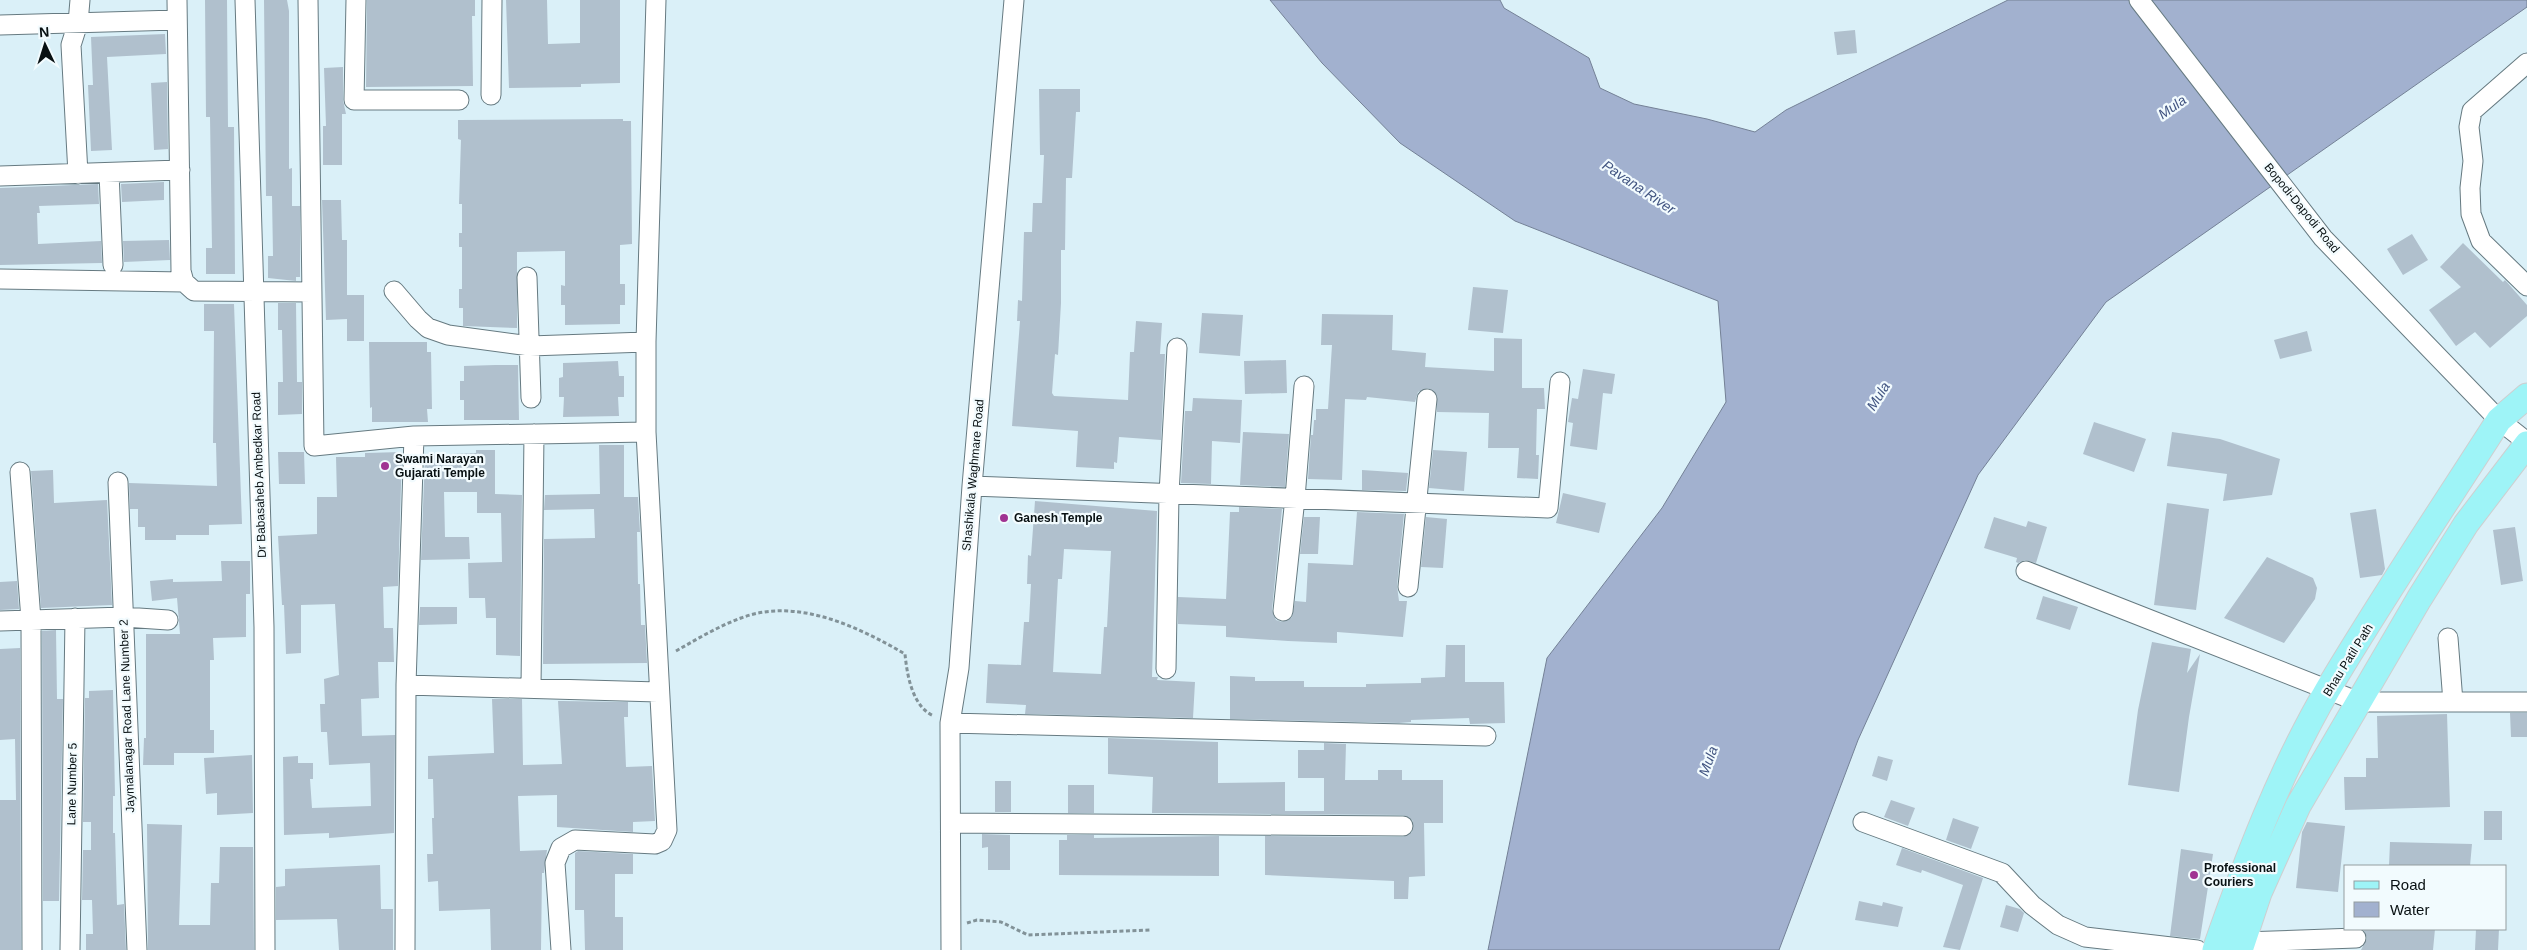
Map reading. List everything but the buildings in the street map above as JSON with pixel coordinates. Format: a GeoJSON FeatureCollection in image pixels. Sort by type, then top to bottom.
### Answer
{"type":"FeatureCollection","features":[{"type":"Feature","properties":{"kind":"main road","name":"Bhau Patil Path"},"geometry":{"type":"LineString","coordinates":[[2215,950],[2242,871],[2282,781],[2328,690],[2499,420],[2527,396]]}},
{"type":"Feature","properties":{"kind":"main road"},"geometry":{"type":"LineString","coordinates":[[2242,946],[2259,893],[2298,806],[2466,524],[2527,443]]}},
{"type":"Feature","properties":{"kind":"street"},"geometry":{"type":"LineString","coordinates":[[78,174],[71,45],[78,22],[80,0]]}},
{"type":"Feature","properties":{"kind":"street"},"geometry":{"type":"LineString","coordinates":[[177,0],[181,271],[184,282],[194,291],[312,292]]}},
{"type":"Feature","properties":{"kind":"street","name":"Dr Babasaheb Ambedkar Road"},"geometry":{"type":"LineString","coordinates":[[245,0],[264,627],[265,950]]}},
{"type":"Feature","properties":{"kind":"street"},"geometry":{"type":"LineString","coordinates":[[308,0],[314,446],[414,436],[646,432]]}},
{"type":"Feature","properties":{"kind":"street"},"geometry":{"type":"LineString","coordinates":[[356,0],[354,100],[459,100]]}},
{"type":"Feature","properties":{"kind":"street"},"geometry":{"type":"LineString","coordinates":[[491,95],[492,0]]}},
{"type":"Feature","properties":{"kind":"street"},"geometry":{"type":"LineString","coordinates":[[561,950],[555,863],[561,848],[575,840],[655,844],[666,836],[646,432],[646,342],[656,0]]}},
{"type":"Feature","properties":{"kind":"street","name":"Shashikala Waghmare Road"},"geometry":{"type":"LineString","coordinates":[[951,943],[950,723],[959,668],[972,486],[1014,0]]}},
{"type":"Feature","properties":{"kind":"street","name":"Bopodi-Dapodi Road"},"geometry":{"type":"LineString","coordinates":[[2139,0],[2323,238],[2499,420],[2527,443]]}},
{"type":"Feature","properties":{"kind":"street"},"geometry":{"type":"LineString","coordinates":[[0,25],[177,20]]}},
{"type":"Feature","properties":{"kind":"street"},"geometry":{"type":"LineString","coordinates":[[2527,63],[2472,111],[2470,127],[2473,161],[2470,188],[2471,214],[2481,242],[2527,286]]}},
{"type":"Feature","properties":{"kind":"street"},"geometry":{"type":"LineString","coordinates":[[0,176],[180,170]]}},
{"type":"Feature","properties":{"kind":"street"},"geometry":{"type":"LineString","coordinates":[[109,173],[112,265]]}},
{"type":"Feature","properties":{"kind":"street"},"geometry":{"type":"LineString","coordinates":[[527,277],[531,398]]}},
{"type":"Feature","properties":{"kind":"street"},"geometry":{"type":"LineString","coordinates":[[0,279],[184,282]]}},
{"type":"Feature","properties":{"kind":"street"},"geometry":{"type":"LineString","coordinates":[[394,291],[428,328],[448,335],[530,346],[646,342]]}},
{"type":"Feature","properties":{"kind":"street"},"geometry":{"type":"LineString","coordinates":[[1166,670],[1169,494],[1178,348]]}},
{"type":"Feature","properties":{"kind":"street"},"geometry":{"type":"LineString","coordinates":[[972,486],[1548,508],[1560,382]]}},
{"type":"Feature","properties":{"kind":"street"},"geometry":{"type":"LineString","coordinates":[[1283,611],[1304,386]]}},
{"type":"Feature","properties":{"kind":"street"},"geometry":{"type":"LineString","coordinates":[[1408,587],[1427,398]]}},
{"type":"Feature","properties":{"kind":"street"},"geometry":{"type":"LineString","coordinates":[[531,687],[534,434]]}},
{"type":"Feature","properties":{"kind":"street"},"geometry":{"type":"LineString","coordinates":[[405,950],[406,685],[414,436]]}},
{"type":"Feature","properties":{"kind":"street"},"geometry":{"type":"LineString","coordinates":[[20,472],[31,620],[32,950]]}},
{"type":"Feature","properties":{"kind":"street","name":"Jaymalanagar Road Lane Number 2"},"geometry":{"type":"LineString","coordinates":[[118,482],[137,950]]}},
{"type":"Feature","properties":{"kind":"street"},"geometry":{"type":"LineString","coordinates":[[2026,571],[2359,702],[2527,702]]}},
{"type":"Feature","properties":{"kind":"street"},"geometry":{"type":"LineString","coordinates":[[0,621],[124,617],[168,620]]}},
{"type":"Feature","properties":{"kind":"street","name":"Lane Number 5"},"geometry":{"type":"LineString","coordinates":[[70,950],[75,618]]}},
{"type":"Feature","properties":{"kind":"street"},"geometry":{"type":"LineString","coordinates":[[2448,638],[2454,702]]}},
{"type":"Feature","properties":{"kind":"street"},"geometry":{"type":"LineString","coordinates":[[406,685],[658,692]]}},
{"type":"Feature","properties":{"kind":"street"},"geometry":{"type":"LineString","coordinates":[[950,723],[1486,736]]}},
{"type":"Feature","properties":{"kind":"street"},"geometry":{"type":"LineString","coordinates":[[1863,822],[2002,873],[2032,905],[2058,925],[2074,933],[2085,937],[2197,950]]}},
{"type":"Feature","properties":{"kind":"street"},"geometry":{"type":"LineString","coordinates":[[951,823],[1403,826]]}},
{"type":"Feature","properties":{"kind":"street"},"geometry":{"type":"LineString","coordinates":[[2242,946],[2356,938]]}},
{"type":"Feature","properties":{"kind":"path"},"geometry":{"type":"LineString","coordinates":[[656,663],[742,618],[770,611],[799,610],[880,639],[905,654],[907,681],[920,703],[930,714],[950,723]]}},
{"type":"Feature","properties":{"kind":"path"},"geometry":{"type":"LineString","coordinates":[[951,943],[967,924],[977,920],[1001,922],[1028,935],[1150,930]]}},
{"type":"Feature","properties":{"kind":"water"},"geometry":{"type":"Polygon","coordinates":[[[1270,0],[1500,0],[1504,8],[1589,58],[1600,88],[1634,104],[1707,119],[1755,132],[1786,110],[2008,0],[2527,0],[2527,7],[2106,302],[1978,475],[1858,740],[1779,950],[1488,950],[1547,658],[1662,508],[1726,402],[1718,301],[1515,221],[1400,143],[1322,63],[1270,0]]]}},
{"type":"Feature","properties":{"kind":"place","name":"Swami Narayan Gujarati Temple"},"geometry":{"type":"Point","coordinates":[385,466]}},
{"type":"Feature","properties":{"kind":"place","name":"Ganesh Temple"},"geometry":{"type":"Point","coordinates":[1004,518]}},
{"type":"Feature","properties":{"kind":"place","name":"Professional Couriers"},"geometry":{"type":"Point","coordinates":[2194,875]}},
{"type":"Feature","properties":{"kind":"water label","name":"Mula"},"geometry":{"type":"Point","coordinates":[2172,107]}},
{"type":"Feature","properties":{"kind":"water label","name":"Pavana River"},"geometry":{"type":"Point","coordinates":[1639,187]}},
{"type":"Feature","properties":{"kind":"water label","name":"Mula"},"geometry":{"type":"Point","coordinates":[1878,396]}},
{"type":"Feature","properties":{"kind":"water label","name":"Mula"},"geometry":{"type":"Point","coordinates":[1708,761]}}]}
